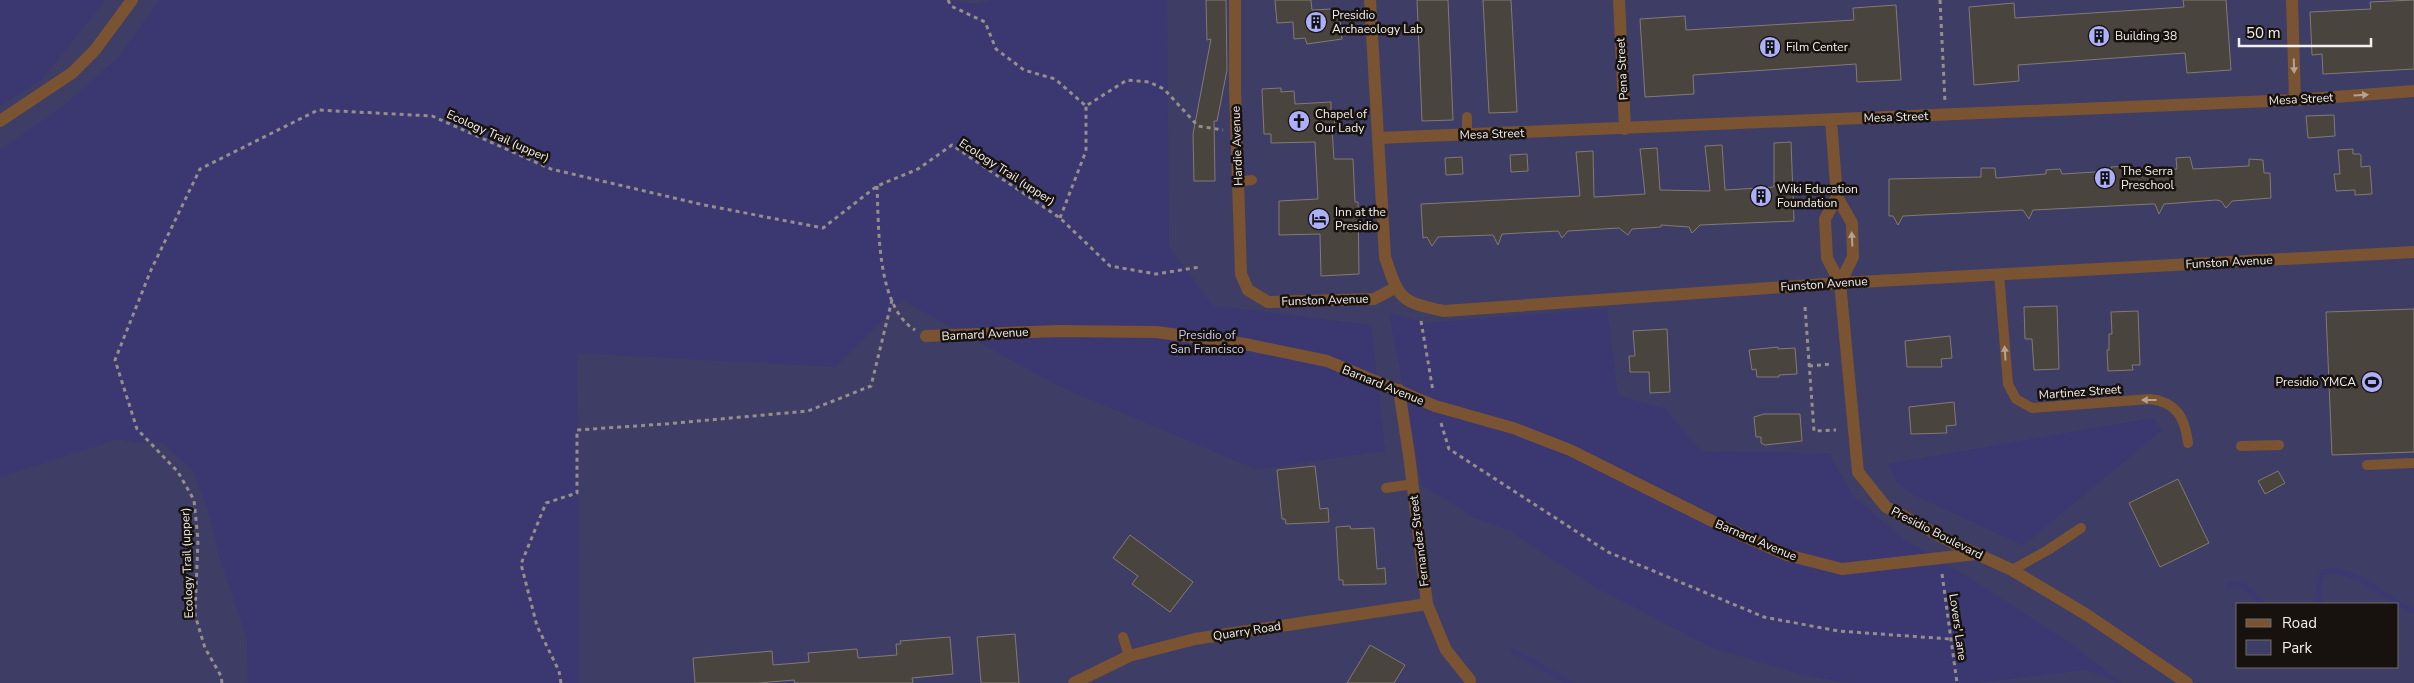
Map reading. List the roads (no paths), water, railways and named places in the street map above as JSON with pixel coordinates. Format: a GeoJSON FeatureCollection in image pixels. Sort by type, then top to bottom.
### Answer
{"type":"FeatureCollection","features":[{"type":"Feature","properties":{"kind":"street"},"geometry":{"type":"LineString","coordinates":[[0,121],[72,74],[95,50],[132,0]]}},
{"type":"Feature","properties":{"kind":"street","name":"Hardie Avenue"},"geometry":{"type":"LineString","coordinates":[[1235,0],[1236,131],[1241,274],[1248,290]]}},
{"type":"Feature","properties":{"kind":"street"},"geometry":{"type":"LineString","coordinates":[[1370,0],[1385,257],[1395,288]]}},
{"type":"Feature","properties":{"kind":"street"},"geometry":{"type":"LineString","coordinates":[[2292,0],[2295,100]]}},
{"type":"Feature","properties":{"kind":"street","name":"Pena Street"},"geometry":{"type":"LineString","coordinates":[[1619,4],[1625,129]]}},
{"type":"Feature","properties":{"kind":"street","name":"Mesa Street"},"geometry":{"type":"LineString","coordinates":[[1378,138],[2295,100],[2414,91]]}},
{"type":"Feature","properties":{"kind":"street"},"geometry":{"type":"LineString","coordinates":[[1830,120],[1837,196],[1852,223],[1853,257],[1840,283]]}},
{"type":"Feature","properties":{"kind":"street","name":"Presidio Boulevard"},"geometry":{"type":"LineString","coordinates":[[1837,196],[1825,219],[1828,258],[1840,283],[1858,472],[1886,508],[1976,554],[2012,570],[2087,615],[2187,683]]}},
{"type":"Feature","properties":{"kind":"street","name":"Funston Avenue"},"geometry":{"type":"LineString","coordinates":[[1248,290],[1268,302],[1374,299],[1395,288],[1405,298],[1418,305],[1444,310],[1840,283],[2414,252]]}},
{"type":"Feature","properties":{"kind":"street","name":"Barnard Avenue"},"geometry":{"type":"LineString","coordinates":[[926,336],[1059,330],[1156,332],[1245,344],[1327,362],[1435,406],[1512,428],[1570,450],[1732,531],[1787,555],[1842,569],[1976,554]]}},
{"type":"Feature","properties":{"kind":"street","name":"Fernandez Street"},"geometry":{"type":"LineString","coordinates":[[1399,390],[1413,484],[1427,604],[1446,650],[1471,682]]}},
{"type":"Feature","properties":{"kind":"street","name":"Quarry Road"},"geometry":{"type":"LineString","coordinates":[[1074,683],[1129,656],[1195,639],[1427,604]]}},
{"type":"Feature","properties":{"kind":"lane"},"geometry":{"type":"LineString","coordinates":[[1467,116],[1467,135]]}},
{"type":"Feature","properties":{"kind":"lane"},"geometry":{"type":"LineString","coordinates":[[1238,182],[1252,180]]}},
{"type":"Feature","properties":{"kind":"lane","name":"Martinez Street"},"geometry":{"type":"LineString","coordinates":[[1999,274],[2008,384],[2016,399],[2032,408],[2150,399],[2165,401],[2176,410],[2183,424],[2188,443]]}},
{"type":"Feature","properties":{"kind":"lane"},"geometry":{"type":"LineString","coordinates":[[2241,446],[2279,446]]}},
{"type":"Feature","properties":{"kind":"lane"},"geometry":{"type":"LineString","coordinates":[[2367,465],[2414,462]]}},
{"type":"Feature","properties":{"kind":"lane"},"geometry":{"type":"LineString","coordinates":[[1386,488],[1413,484]]}},
{"type":"Feature","properties":{"kind":"lane"},"geometry":{"type":"LineString","coordinates":[[2012,570],[2048,550],[2081,528]]}},
{"type":"Feature","properties":{"kind":"lane"},"geometry":{"type":"LineString","coordinates":[[1123,637],[1129,656]]}},
{"type":"Feature","properties":{"kind":"waterway"},"geometry":{"type":"LineString","coordinates":[[2320,603],[2318,584],[2322,573],[2333,571],[2357,578],[2399,603]]}},
{"type":"Feature","properties":{"kind":"waterway"},"geometry":{"type":"LineString","coordinates":[[2228,585],[2240,585],[2248,589],[2261,603]]}},
{"type":"Feature","properties":{"kind":"waterway"},"geometry":{"type":"LineString","coordinates":[[2399,603],[2414,611]]}},
{"type":"Feature","properties":{"kind":"waterway"},"geometry":{"type":"LineString","coordinates":[[1513,651],[1570,683]]}},
{"type":"Feature","properties":{"kind":"place","name":"Presidio Archaeology Lab"},"geometry":{"type":"Point","coordinates":[1316,22]}},
{"type":"Feature","properties":{"kind":"place","name":"Building 38"},"geometry":{"type":"Point","coordinates":[2099,36]}},
{"type":"Feature","properties":{"kind":"place","name":"Film Center"},"geometry":{"type":"Point","coordinates":[1770,47]}},
{"type":"Feature","properties":{"kind":"place","name":"Chapel of Our Lady"},"geometry":{"type":"Point","coordinates":[1299,121]}},
{"type":"Feature","properties":{"kind":"place","name":"The Serra Preschool"},"geometry":{"type":"Point","coordinates":[2105,178]}},
{"type":"Feature","properties":{"kind":"place","name":"Wiki Education Foundation"},"geometry":{"type":"Point","coordinates":[1761,196]}},
{"type":"Feature","properties":{"kind":"place","name":"Inn at the Presidio"},"geometry":{"type":"Point","coordinates":[1319,219]}},
{"type":"Feature","properties":{"kind":"place","name":"Presidio YMCA"},"geometry":{"type":"Point","coordinates":[2372,382]}},
{"type":"Feature","properties":{"kind":"park label","name":"Presidio of San Francisco"},"geometry":{"type":"Point","coordinates":[1207,342]}}]}
